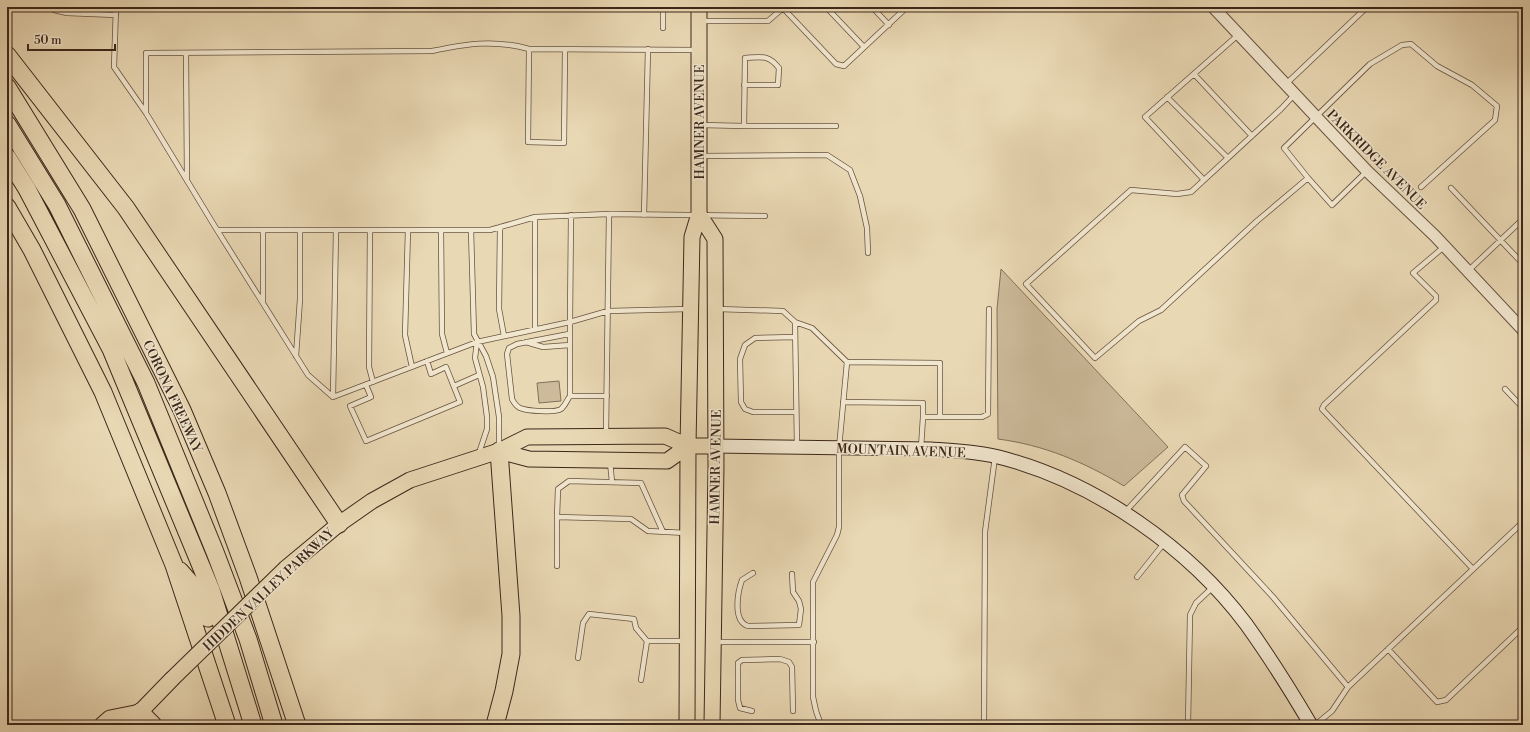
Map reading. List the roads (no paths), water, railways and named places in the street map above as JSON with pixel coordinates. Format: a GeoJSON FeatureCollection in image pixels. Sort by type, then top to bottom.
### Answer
{"type":"FeatureCollection","features":[{"type":"Feature","properties":{"kind":"highway"},"geometry":{"type":"LineString","coordinates":[[7,56],[126,208],[339,524]]}},
{"type":"Feature","properties":{"kind":"highway","name":"CORONA FREEWAY"},"geometry":{"type":"LineString","coordinates":[[7,87],[82,209],[182,410],[217,493],[248,577],[297,725]]}},
{"type":"Feature","properties":{"kind":"highway"},"geometry":{"type":"LineString","coordinates":[[7,124],[57,205],[146,383],[248,639],[274,725]]}},
{"type":"Feature","properties":{"kind":"highway"},"geometry":{"type":"LineString","coordinates":[[7,157],[27,189],[111,349],[211,590],[252,723]]}},
{"type":"Feature","properties":{"kind":"highway"},"geometry":{"type":"LineString","coordinates":[[7,207],[32,250],[103,392],[174,565],[227,725]]}},
{"type":"Feature","properties":{"kind":"highway"},"geometry":{"type":"LineString","coordinates":[[495,725],[504,691],[511,654],[511,616],[499,451]]}},
{"type":"Feature","properties":{"kind":"highway"},"geometry":{"type":"LineString","coordinates":[[174,565],[199,593],[236,700],[252,723]]}},
{"type":"Feature","properties":{"kind":"highway"},"geometry":{"type":"LineString","coordinates":[[137,718],[153,725]]}},
{"type":"Feature","properties":{"kind":"main road","name":"HAMNER AVENUE"},"geometry":{"type":"LineString","coordinates":[[687,725],[690,309],[692,237],[699,214],[699,19]]}},
{"type":"Feature","properties":{"kind":"main road","name":"HAMNER AVENUE"},"geometry":{"type":"LineString","coordinates":[[699,214],[715,238],[715,446],[712,725]]}},
{"type":"Feature","properties":{"kind":"main road","name":"HIDDEN VALLEY PARKWAY"},"geometry":{"type":"LineString","coordinates":[[137,718],[172,678],[286,568],[339,524],[372,501],[410,480],[499,451],[527,437],[665,436],[688,446]]}},
{"type":"Feature","properties":{"kind":"main road"},"geometry":{"type":"LineString","coordinates":[[499,451],[529,460],[668,461],[688,446],[715,446]]}},
{"type":"Feature","properties":{"kind":"main road","name":"MOUNTAIN AVENUE"},"geometry":{"type":"LineString","coordinates":[[715,446],[921,449],[966,452],[995,457],[1045,472],[1082,488],[1124,512],[1165,542],[1186,560],[1213,587],[1245,623],[1312,725]]}},
{"type":"Feature","properties":{"kind":"main road"},"geometry":{"type":"LineString","coordinates":[[102,725],[110,718],[137,718]]}},
{"type":"Feature","properties":{"kind":"street","name":"PARKRIDGE AVENUE"},"geometry":{"type":"LineString","coordinates":[[1214,7],[1366,171],[1445,246],[1523,330]]}},
{"type":"Feature","properties":{"kind":"lane"},"geometry":{"type":"LineString","coordinates":[[53,7],[54,10],[67,13],[116,15]]}},
{"type":"Feature","properties":{"kind":"lane"},"geometry":{"type":"LineString","coordinates":[[116,7],[114,67],[146,113],[186,180],[308,375],[333,397]]}},
{"type":"Feature","properties":{"kind":"lane"},"geometry":{"type":"LineString","coordinates":[[663,7],[663,28]]}},
{"type":"Feature","properties":{"kind":"lane"},"geometry":{"type":"LineString","coordinates":[[826,7],[864,47]]}},
{"type":"Feature","properties":{"kind":"lane"},"geometry":{"type":"LineString","coordinates":[[872,7],[889,24]]}},
{"type":"Feature","properties":{"kind":"lane"},"geometry":{"type":"LineString","coordinates":[[699,19],[768,21],[782,8],[836,64],[844,66],[907,7]]}},
{"type":"Feature","properties":{"kind":"lane"},"geometry":{"type":"LineString","coordinates":[[1286,84],[1368,7]]}},
{"type":"Feature","properties":{"kind":"lane"},"geometry":{"type":"LineString","coordinates":[[1204,180],[1145,117],[1239,34]]}},
{"type":"Feature","properties":{"kind":"lane"},"geometry":{"type":"LineString","coordinates":[[146,113],[146,53],[432,51],[471,43],[510,44],[528,49],[699,50]]}},
{"type":"Feature","properties":{"kind":"lane"},"geometry":{"type":"LineString","coordinates":[[1366,171],[1332,204],[1308,178],[1284,148],[1370,64],[1402,45],[1411,44],[1437,66],[1472,85],[1497,106],[1495,120],[1421,187]]}},
{"type":"Feature","properties":{"kind":"lane"},"geometry":{"type":"LineString","coordinates":[[528,49],[528,142],[564,143],[565,50]]}},
{"type":"Feature","properties":{"kind":"lane"},"geometry":{"type":"LineString","coordinates":[[644,215],[648,49]]}},
{"type":"Feature","properties":{"kind":"lane"},"geometry":{"type":"LineString","coordinates":[[186,53],[186,180]]}},
{"type":"Feature","properties":{"kind":"lane"},"geometry":{"type":"LineString","coordinates":[[744,84],[778,85],[779,68],[772,59],[764,57],[745,58],[744,84],[744,126]]}},
{"type":"Feature","properties":{"kind":"lane"},"geometry":{"type":"LineString","coordinates":[[1194,74],[1252,136]]}},
{"type":"Feature","properties":{"kind":"lane"},"geometry":{"type":"LineString","coordinates":[[1295,94],[1191,192],[1177,194],[1131,190],[1026,284],[1095,358],[1139,321],[1161,310],[1257,221],[1308,178]]}},
{"type":"Feature","properties":{"kind":"lane"},"geometry":{"type":"LineString","coordinates":[[1167,97],[1228,158]]}},
{"type":"Feature","properties":{"kind":"lane"},"geometry":{"type":"LineString","coordinates":[[699,125],[836,126]]}},
{"type":"Feature","properties":{"kind":"lane"},"geometry":{"type":"LineString","coordinates":[[699,156],[827,155],[850,170],[860,196],[865,220],[868,253]]}},
{"type":"Feature","properties":{"kind":"lane"},"geometry":{"type":"LineString","coordinates":[[1451,188],[1523,264]]}},
{"type":"Feature","properties":{"kind":"lane"},"geometry":{"type":"LineString","coordinates":[[606,436],[609,214]]}},
{"type":"Feature","properties":{"kind":"lane"},"geometry":{"type":"LineString","coordinates":[[217,230],[490,230],[535,217],[572,215],[699,214],[765,216]]}},
{"type":"Feature","properties":{"kind":"lane"},"geometry":{"type":"LineString","coordinates":[[570,334],[526,342],[513,346],[508,350],[514,403],[519,408],[526,410],[554,411],[561,408],[570,396],[572,215]]}},
{"type":"Feature","properties":{"kind":"lane"},"geometry":{"type":"LineString","coordinates":[[535,217],[535,329]]}},
{"type":"Feature","properties":{"kind":"lane"},"geometry":{"type":"LineString","coordinates":[[1468,271],[1523,219]]}},
{"type":"Feature","properties":{"kind":"lane"},"geometry":{"type":"LineString","coordinates":[[500,227],[499,309],[504,336]]}},
{"type":"Feature","properties":{"kind":"lane"},"geometry":{"type":"LineString","coordinates":[[263,230],[263,302]]}},
{"type":"Feature","properties":{"kind":"lane"},"geometry":{"type":"LineString","coordinates":[[296,356],[300,299],[300,230]]}},
{"type":"Feature","properties":{"kind":"lane"},"geometry":{"type":"LineString","coordinates":[[333,397],[336,230]]}},
{"type":"Feature","properties":{"kind":"lane"},"geometry":{"type":"LineString","coordinates":[[370,230],[369,367],[373,382]]}},
{"type":"Feature","properties":{"kind":"lane"},"geometry":{"type":"LineString","coordinates":[[408,230],[405,336],[412,367]]}},
{"type":"Feature","properties":{"kind":"lane"},"geometry":{"type":"LineString","coordinates":[[441,230],[442,334],[447,353]]}},
{"type":"Feature","properties":{"kind":"lane"},"geometry":{"type":"LineString","coordinates":[[471,230],[474,334],[486,356],[493,376],[499,417],[499,451]]}},
{"type":"Feature","properties":{"kind":"lane"},"geometry":{"type":"LineString","coordinates":[[1445,246],[1413,273],[1436,296],[1436,300],[1324,405],[1322,409],[1473,569]]}},
{"type":"Feature","properties":{"kind":"lane"},"geometry":{"type":"LineString","coordinates":[[333,397],[478,342],[570,322],[608,310],[690,309]]}},
{"type":"Feature","properties":{"kind":"lane"},"geometry":{"type":"LineString","coordinates":[[923,417],[982,417],[988,414],[989,309]]}},
{"type":"Feature","properties":{"kind":"lane"},"geometry":{"type":"LineString","coordinates":[[715,310],[783,310],[795,322],[812,328],[847,362],[940,362],[940,417]]}},
{"type":"Feature","properties":{"kind":"lane"},"geometry":{"type":"LineString","coordinates":[[795,322],[797,447]]}},
{"type":"Feature","properties":{"kind":"lane"},"geometry":{"type":"LineString","coordinates":[[795,337],[755,338],[745,345],[740,358],[741,402],[745,409],[753,412],[796,412]]}},
{"type":"Feature","properties":{"kind":"lane"},"geometry":{"type":"LineString","coordinates":[[478,342],[475,358],[486,405],[487,429],[478,457]]}},
{"type":"Feature","properties":{"kind":"lane"},"geometry":{"type":"LineString","coordinates":[[526,342],[543,347],[570,345]]}},
{"type":"Feature","properties":{"kind":"lane"},"geometry":{"type":"LineString","coordinates":[[366,385],[371,397],[350,406],[366,441],[460,402],[446,367],[431,374],[427,361]]}},
{"type":"Feature","properties":{"kind":"lane"},"geometry":{"type":"LineString","coordinates":[[821,725],[813,697],[814,578],[837,535],[839,527],[839,448],[847,362]]}},
{"type":"Feature","properties":{"kind":"lane"},"geometry":{"type":"LineString","coordinates":[[454,386],[479,376]]}},
{"type":"Feature","properties":{"kind":"lane"},"geometry":{"type":"LineString","coordinates":[[1505,389],[1523,408]]}},
{"type":"Feature","properties":{"kind":"lane"},"geometry":{"type":"LineString","coordinates":[[570,396],[607,396]]}},
{"type":"Feature","properties":{"kind":"lane"},"geometry":{"type":"LineString","coordinates":[[843,402],[923,403],[921,449]]}},
{"type":"Feature","properties":{"kind":"lane"},"geometry":{"type":"LineString","coordinates":[[1124,512],[1185,447],[1206,466],[1182,495],[1184,501],[1274,597],[1348,687]]}},
{"type":"Feature","properties":{"kind":"lane"},"geometry":{"type":"LineString","coordinates":[[984,725],[985,532],[995,457]]}},
{"type":"Feature","properties":{"kind":"lane"},"geometry":{"type":"LineString","coordinates":[[610,460],[612,482]]}},
{"type":"Feature","properties":{"kind":"lane"},"geometry":{"type":"LineString","coordinates":[[556,566],[558,489],[569,481],[641,483],[663,532]]}},
{"type":"Feature","properties":{"kind":"lane"},"geometry":{"type":"LineString","coordinates":[[557,517],[631,519],[648,531],[688,532]]}},
{"type":"Feature","properties":{"kind":"lane"},"geometry":{"type":"LineString","coordinates":[[1315,725],[1332,711],[1348,687],[1523,522]]}},
{"type":"Feature","properties":{"kind":"lane"},"geometry":{"type":"LineString","coordinates":[[1137,577],[1165,542]]}},
{"type":"Feature","properties":{"kind":"lane"},"geometry":{"type":"LineString","coordinates":[[753,573],[742,580],[738,591],[739,618],[744,625],[748,626],[799,625],[801,609],[799,601],[793,592],[792,574]]}},
{"type":"Feature","properties":{"kind":"lane"},"geometry":{"type":"LineString","coordinates":[[1188,725],[1190,615],[1196,603],[1213,587]]}},
{"type":"Feature","properties":{"kind":"lane"},"geometry":{"type":"LineString","coordinates":[[578,658],[583,623],[589,614],[634,619],[636,628],[647,641],[641,680]]}},
{"type":"Feature","properties":{"kind":"lane"},"geometry":{"type":"LineString","coordinates":[[1388,650],[1437,702],[1446,700],[1523,627]]}},
{"type":"Feature","properties":{"kind":"lane"},"geometry":{"type":"LineString","coordinates":[[647,641],[688,641]]}},
{"type":"Feature","properties":{"kind":"lane"},"geometry":{"type":"LineString","coordinates":[[712,642],[814,642]]}},
{"type":"Feature","properties":{"kind":"lane"},"geometry":{"type":"LineString","coordinates":[[752,711],[740,708],[738,700],[738,663],[742,660],[780,659],[788,662],[792,667],[793,711]]}}]}
